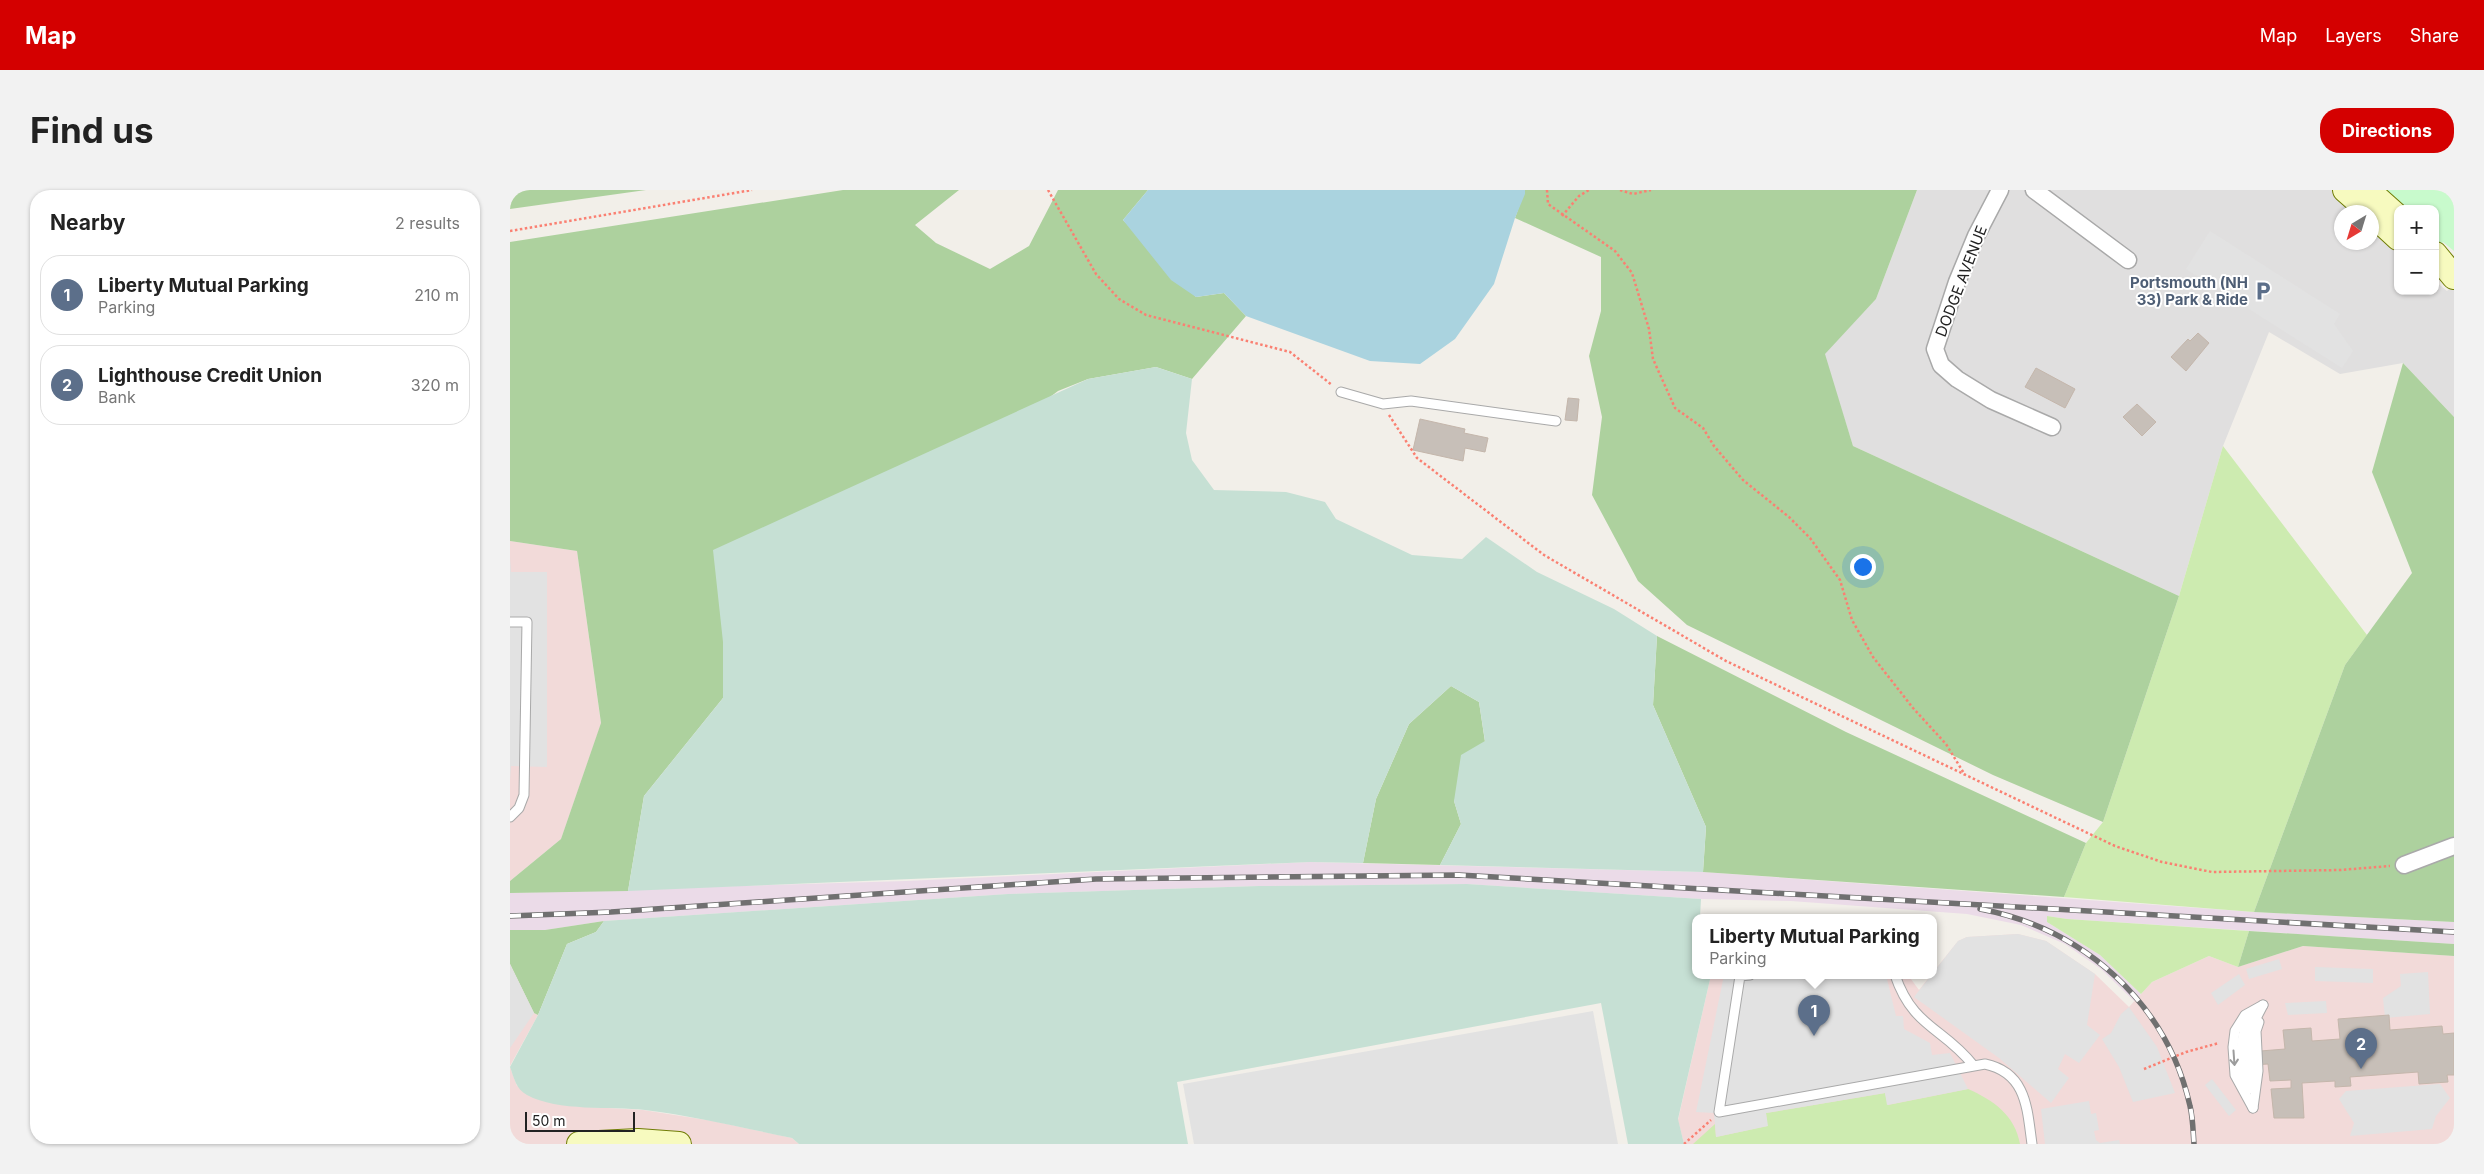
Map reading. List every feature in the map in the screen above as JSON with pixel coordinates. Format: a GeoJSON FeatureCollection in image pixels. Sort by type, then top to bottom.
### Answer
{"type":"FeatureCollection","features":[{"type":"Feature","properties":{"kind":"main road"},"geometry":{"type":"LineString","coordinates":[[2345,190],[2362,205]]}},
{"type":"Feature","properties":{"kind":"main road"},"geometry":{"type":"LineString","coordinates":[[2368,190],[2394,213]]}},
{"type":"Feature","properties":{"kind":"main road"},"geometry":{"type":"LineString","coordinates":[[2379,220],[2394,234]]}},
{"type":"Feature","properties":{"kind":"main road"},"geometry":{"type":"LineString","coordinates":[[579,1144],[638,1140],[673,1144]]}},
{"type":"Feature","properties":{"kind":"street","name":"DODGE AVENUE"},"geometry":{"type":"LineString","coordinates":[[2000,190],[1965,263],[1934,348],[1941,365],[1957,379],[1991,400],[2052,427]]}},
{"type":"Feature","properties":{"kind":"street"},"geometry":{"type":"LineString","coordinates":[[2034,190],[2128,260]]}},
{"type":"Feature","properties":{"kind":"street"},"geometry":{"type":"LineString","coordinates":[[2404,865],[2454,846]]}},
{"type":"Feature","properties":{"kind":"lane"},"geometry":{"type":"LineString","coordinates":[[1341,392],[1383,404],[1411,401],[1556,421]]}},
{"type":"Feature","properties":{"kind":"lane"},"geometry":{"type":"LineString","coordinates":[[510,622],[527,622],[524,795],[519,808],[510,817]]}},
{"type":"Feature","properties":{"kind":"lane"},"geometry":{"type":"LineString","coordinates":[[1740,979],[1719,1112],[1985,1064],[1995,1066],[2016,1083],[2026,1102],[2032,1144]]}},
{"type":"Feature","properties":{"kind":"lane"},"geometry":{"type":"LineString","coordinates":[[1896,979],[1902,994],[1915,1014],[1961,1050],[1973,1065]]}},
{"type":"Feature","properties":{"kind":"lane"},"geometry":{"type":"LineString","coordinates":[[2263,1005],[2256,1031],[2258,1071],[2253,1108],[2243,1078],[2242,1031],[2249,1019],[2263,1005]]}},
{"type":"Feature","properties":{"kind":"path"},"geometry":{"type":"LineString","coordinates":[[510,231],[752,190]]}},
{"type":"Feature","properties":{"kind":"path"},"geometry":{"type":"LineString","coordinates":[[1048,190],[1096,274],[1119,299],[1146,315],[1290,352],[1341,392]]}},
{"type":"Feature","properties":{"kind":"path"},"geometry":{"type":"LineString","coordinates":[[1548,190],[1548,204],[1562,216],[1580,225],[1615,251],[1632,273],[1649,329],[1653,359],[1675,408],[1703,428],[1714,446],[1743,480],[1789,517],[1822,553],[1840,580],[1848,601],[1852,620],[1873,657],[1913,708],[1946,744],[1965,775]]}},
{"type":"Feature","properties":{"kind":"path"},"geometry":{"type":"LineString","coordinates":[[1562,216],[1579,196],[1589,190]]}},
{"type":"Feature","properties":{"kind":"path"},"geometry":{"type":"LineString","coordinates":[[1620,190],[1632,194],[1651,190]]}},
{"type":"Feature","properties":{"kind":"path"},"geometry":{"type":"LineString","coordinates":[[1383,404],[1417,458],[1544,555],[1726,661],[2115,846],[2162,862],[2212,872],[2340,870],[2404,865]]}},
{"type":"Feature","properties":{"kind":"path"},"geometry":{"type":"LineString","coordinates":[[2144,1068],[2186,1052],[2219,1043]]}},
{"type":"Feature","properties":{"kind":"path"},"geometry":{"type":"LineString","coordinates":[[1684,1144],[1719,1112]]}},
{"type":"Feature","properties":{"kind":"shaded area"},"geometry":{"type":"Polygon","coordinates":[[[1917,190],[2333,190],[2351,205],[2334,205],[2334,250],[2379,250],[2379,230],[2394,243],[2394,295],[2439,295],[2439,284],[2447,291],[2454,284],[2454,417],[2403,363],[2340,374],[2269,332],[2223,446],[2179,596],[1853,446],[1824,354],[1876,299],[1917,190]]]}},
{"type":"Feature","properties":{"kind":"shaded area","name":"Portsmouth (NH 33) Park & Ride"},"geometry":{"type":"Polygon","coordinates":[[[2210,231],[2340,314],[2334,324],[2353,351],[2342,368],[2186,269],[2210,231]]]}},
{"type":"Feature","properties":{"kind":"shaded area"},"geometry":{"type":"Polygon","coordinates":[[[510,541],[577,551],[601,724],[561,839],[510,881],[510,541]]]}},
{"type":"Feature","properties":{"kind":"shaded area"},"geometry":{"type":"Polygon","coordinates":[[[510,557],[511,572],[547,572],[547,767],[511,766],[510,780],[510,557]]]}},
{"type":"Feature","properties":{"kind":"shaded area"},"geometry":{"type":"Polygon","coordinates":[[[1310,862],[1703,872],[2254,912],[2454,922],[2454,944],[2067,919],[2047,916],[2047,922],[2100,955],[2141,994],[2134,1001],[2101,969],[2065,944],[2021,925],[1967,914],[1791,901],[1701,899],[1467,884],[1259,886],[1008,894],[604,921],[545,930],[510,930],[510,893],[906,881],[1310,862]]]}},
{"type":"Feature","properties":{"kind":"shaded area"},"geometry":{"type":"Polygon","coordinates":[[[2018,934],[2046,941],[2095,974],[2129,1007],[2152,982],[2209,956],[2238,967],[2303,946],[2454,956],[2454,1144],[1684,1144],[1678,1120],[1710,979],[1911,979],[1919,990],[1928,979],[1937,979],[1937,967],[1958,941],[1967,937],[2018,934]]]}},
{"type":"Feature","properties":{"kind":"shaded area"},"geometry":{"type":"Polygon","coordinates":[[[2018,934],[2046,941],[2095,974],[2087,1025],[2100,1035],[2079,1063],[2065,1054],[2058,1069],[2069,1078],[2051,1103],[1999,1058],[1914,997],[1928,979],[1937,979],[1937,968],[1958,941],[1967,937],[2018,934]]]}},
{"type":"Feature","properties":{"kind":"shaded area"},"geometry":{"type":"Polygon","coordinates":[[[2279,959],[2282,969],[2249,979],[2246,969],[2279,959]]]}},
{"type":"Feature","properties":{"kind":"shaded area"},"geometry":{"type":"Polygon","coordinates":[[[510,964],[534,1013],[538,1015],[510,1066],[510,964]]]}},
{"type":"Feature","properties":{"kind":"shaded area"},"geometry":{"type":"Polygon","coordinates":[[[510,964],[534,1013],[510,1048],[510,964]]]}},
{"type":"Feature","properties":{"kind":"shaded area"},"geometry":{"type":"Polygon","coordinates":[[[2315,967],[2373,969],[2373,983],[2315,981],[2315,967]]]}},
{"type":"Feature","properties":{"kind":"shaded area"},"geometry":{"type":"Polygon","coordinates":[[[2428,972],[2430,1014],[2385,1018],[2383,998],[2401,986],[2400,974],[2428,972]]]}},
{"type":"Feature","properties":{"kind":"shaded area"},"geometry":{"type":"Polygon","coordinates":[[[2239,974],[2245,985],[2218,1005],[2211,993],[2239,974]]]}},
{"type":"Feature","properties":{"kind":"shaded area"},"geometry":{"type":"Polygon","coordinates":[[[1723,979],[1887,979],[1896,1016],[1903,1016],[1904,1029],[1930,1043],[1932,1055],[1950,1053],[1968,1089],[1887,1105],[1885,1093],[1766,1113],[1768,1126],[1716,1137],[1714,1113],[1696,1112],[1723,979]]]}},
{"type":"Feature","properties":{"kind":"shaded area"},"geometry":{"type":"Polygon","coordinates":[[[2326,1001],[2327,1013],[2288,1015],[2285,1003],[2326,1001]]]}},
{"type":"Feature","properties":{"kind":"shaded area"},"geometry":{"type":"Polygon","coordinates":[[[2129,1007],[2157,1047],[2175,1093],[2133,1102],[2119,1067],[2102,1039],[2111,1033],[2121,1014],[2129,1007]]]}},
{"type":"Feature","properties":{"kind":"shaded area"},"geometry":{"type":"Polygon","coordinates":[[[1593,1011],[1618,1144],[1194,1144],[1183,1084],[1593,1011]]]}},
{"type":"Feature","properties":{"kind":"shaded area"},"geometry":{"type":"Polygon","coordinates":[[[510,1067],[517,1086],[573,1106],[643,1110],[713,1121],[792,1138],[799,1144],[510,1144],[510,1067]]]}},
{"type":"Feature","properties":{"kind":"shaded area"},"geometry":{"type":"Polygon","coordinates":[[[2212,1079],[2236,1110],[2229,1116],[2205,1085],[2212,1079]]]}},
{"type":"Feature","properties":{"kind":"shaded area"},"geometry":{"type":"Polygon","coordinates":[[[2440,1084],[2450,1098],[2436,1116],[2432,1129],[2350,1136],[2354,1123],[2339,1099],[2346,1091],[2440,1084]]]}},
{"type":"Feature","properties":{"kind":"shaded area"},"geometry":{"type":"Polygon","coordinates":[[[2089,1101],[2091,1114],[2096,1113],[2099,1130],[2094,1131],[2096,1140],[2100,1143],[2119,1140],[2120,1144],[2045,1144],[2041,1109],[2089,1101]]]}},
{"type":"Feature","properties":{"kind":"green space"},"geometry":{"type":"Polygon","coordinates":[[[510,190],[646,190],[510,209],[510,190]]]}},
{"type":"Feature","properties":{"kind":"green space"},"geometry":{"type":"Polygon","coordinates":[[[843,190],[959,190],[915,225],[936,243],[990,269],[1029,246],[1058,190],[1148,190],[1123,220],[1196,297],[1224,293],[1246,316],[1192,379],[1156,367],[1088,379],[1058,391],[723,642],[723,698],[644,796],[628,891],[510,893],[510,881],[561,839],[601,723],[577,551],[510,541],[510,242],[843,190]]]}},
{"type":"Feature","properties":{"kind":"green space"},"geometry":{"type":"Polygon","coordinates":[[[1525,190],[1917,190],[1876,299],[1825,354],[1853,446],[2179,596],[2103,822],[1993,775],[1687,625],[1638,581],[1592,495],[1602,417],[1589,356],[1601,311],[1601,257],[1515,218],[1525,190]]]}},
{"type":"Feature","properties":{"kind":"green space"},"geometry":{"type":"Polygon","coordinates":[[[2363,190],[2454,190],[2454,251],[2443,242],[2439,247],[2439,205],[2394,205],[2394,207],[2363,190]]]}},
{"type":"Feature","properties":{"kind":"green space"},"geometry":{"type":"Polygon","coordinates":[[[2403,363],[2454,417],[2454,922],[2254,912],[2345,665],[2412,573],[2372,472],[2403,363]]]}},
{"type":"Feature","properties":{"kind":"green space"},"geometry":{"type":"Polygon","coordinates":[[[1156,367],[1192,379],[1186,433],[1192,460],[1214,490],[1286,492],[1325,502],[1336,519],[1412,555],[1462,559],[1486,537],[1537,572],[1614,609],[1657,636],[1653,705],[1706,827],[1703,872],[1440,865],[1461,824],[1454,801],[1461,755],[1485,741],[1479,702],[1451,686],[1409,724],[1376,799],[1363,863],[1310,862],[628,891],[644,796],[723,698],[723,642],[713,550],[1088,379],[1156,367]]]}},
{"type":"Feature","properties":{"kind":"green space"},"geometry":{"type":"Polygon","coordinates":[[[2223,446],[2367,635],[2345,665],[2254,912],[2064,897],[2086,843],[2103,822],[2179,596],[2223,446]]]}},
{"type":"Feature","properties":{"kind":"green space"},"geometry":{"type":"Polygon","coordinates":[[[1657,636],[1846,732],[2086,843],[2064,897],[1703,872],[1706,827],[1653,705],[1657,636]]]}},
{"type":"Feature","properties":{"kind":"green space"},"geometry":{"type":"Polygon","coordinates":[[[1451,686],[1479,702],[1485,742],[1454,801],[1461,824],[1440,865],[1363,863],[1376,799],[1409,724],[1451,686]]]}},
{"type":"Feature","properties":{"kind":"green space"},"geometry":{"type":"Polygon","coordinates":[[[1467,884],[1701,899],[1700,914],[1692,914],[1692,979],[1710,979],[1678,1119],[1684,1144],[1628,1144],[1601,1003],[1177,1082],[1188,1144],[799,1144],[792,1138],[682,1116],[645,1110],[554,1104],[523,1093],[516,1083],[510,1067],[538,1015],[567,944],[596,932],[604,921],[1008,894],[1259,886],[1467,884]]]}},
{"type":"Feature","properties":{"kind":"green space"},"geometry":{"type":"Polygon","coordinates":[[[2047,916],[2067,919],[2249,931],[2238,967],[2209,956],[2152,982],[2141,994],[2100,955],[2047,922],[2047,916]]]}},
{"type":"Feature","properties":{"kind":"green space"},"geometry":{"type":"Polygon","coordinates":[[[604,921],[596,932],[567,944],[538,1015],[534,1013],[510,964],[510,930],[545,930],[604,921]]]}},
{"type":"Feature","properties":{"kind":"green space"},"geometry":{"type":"Polygon","coordinates":[[[2249,931],[2454,944],[2454,956],[2303,946],[2238,967],[2249,931]]]}},
{"type":"Feature","properties":{"kind":"green space"},"geometry":{"type":"Polygon","coordinates":[[[1968,1089],[1986,1098],[2002,1110],[2013,1125],[2020,1144],[1693,1144],[1715,1124],[1716,1137],[1767,1126],[1766,1113],[1885,1093],[1888,1105],[1968,1089]]]}},
{"type":"Feature","properties":{"kind":"water"},"geometry":{"type":"Polygon","coordinates":[[[1148,190],[1525,190],[1525,194],[1515,218],[1494,284],[1455,339],[1420,364],[1370,361],[1246,316],[1224,293],[1196,297],[1171,280],[1123,220],[1148,190]]]}},
{"type":"Feature","properties":{"kind":"building"},"geometry":{"type":"Polygon","coordinates":[[[2198,333],[2209,343],[2186,371],[2171,357],[2188,339],[2190,341],[2198,333]]]}},
{"type":"Feature","properties":{"kind":"building"},"geometry":{"type":"Polygon","coordinates":[[[2036,368],[2075,389],[2065,408],[2025,387],[2036,368]]]}},
{"type":"Feature","properties":{"kind":"building"},"geometry":{"type":"Polygon","coordinates":[[[1568,398],[1579,399],[1577,421],[1565,420],[1568,398]]]}},
{"type":"Feature","properties":{"kind":"building"},"geometry":{"type":"Polygon","coordinates":[[[2137,404],[2156,422],[2142,436],[2123,417],[2137,404]]]}},
{"type":"Feature","properties":{"kind":"building"},"geometry":{"type":"Polygon","coordinates":[[[1420,419],[1465,429],[1464,433],[1488,438],[1485,452],[1465,448],[1463,461],[1413,450],[1420,419]]]}},
{"type":"Feature","properties":{"kind":"building"},"geometry":{"type":"Polygon","coordinates":[[[2389,1015],[2390,1030],[2442,1026],[2443,1034],[2454,1033],[2454,1075],[2447,1075],[2448,1082],[2419,1084],[2418,1072],[2350,1077],[2351,1086],[2335,1087],[2335,1081],[2302,1083],[2304,1118],[2274,1118],[2271,1089],[2291,1088],[2291,1080],[2270,1081],[2268,1064],[2237,1066],[2236,1053],[2285,1049],[2283,1030],[2311,1028],[2312,1041],[2340,1039],[2338,1019],[2389,1015]]]}},
{"type":"Feature","properties":{"kind":"railway"},"geometry":{"type":"LineString","coordinates":[[510,916],[611,912],[1096,879],[1459,875],[2454,932]]}},
{"type":"Feature","properties":{"kind":"railway"},"geometry":{"type":"LineString","coordinates":[[1980,909],[2018,919],[2053,933],[2086,953],[2115,976],[2141,1003],[2162,1034],[2179,1069],[2191,1111],[2194,1144]]}},
{"type":"Feature","properties":{"kind":"place","name":"Portsmouth (NH 33) Park & Ride"},"geometry":{"type":"Point","coordinates":[2263,291]}},
{"type":"Feature","properties":{"kind":"place","name":"Liberty Mutual Parking"},"geometry":{"type":"Point","coordinates":[1814,1036]}},
{"type":"Feature","properties":{"kind":"place","name":"Lighthouse Credit Union"},"geometry":{"type":"Point","coordinates":[2361,1069]}}]}
